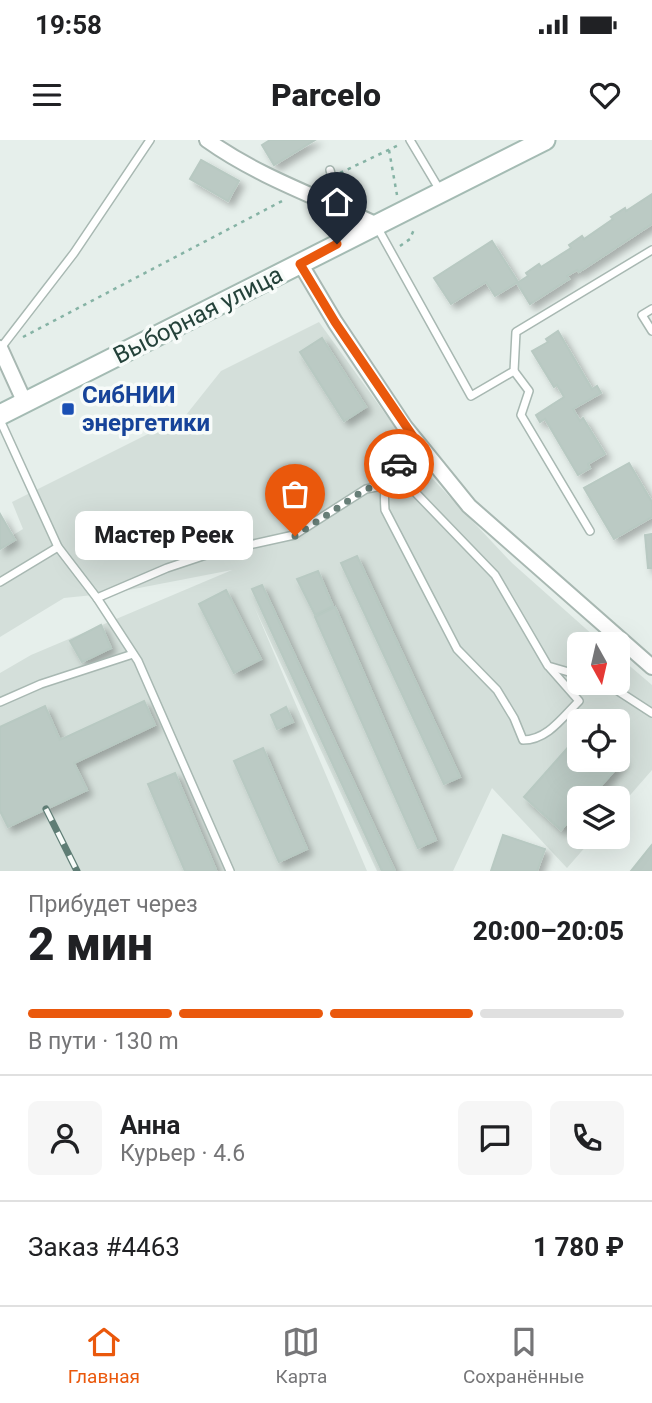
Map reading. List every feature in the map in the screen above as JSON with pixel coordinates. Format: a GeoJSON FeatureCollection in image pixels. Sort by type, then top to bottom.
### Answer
{"type":"FeatureCollection","features":[{"type":"Feature","properties":{"kind":"main road","name":"Выборная улица"},"geometry":{"type":"LineString","coordinates":[[0,415],[545,140]]}},
{"type":"Feature","properties":{"kind":"street"},"geometry":{"type":"LineString","coordinates":[[207,140],[233,159],[300,192],[375,224]]}},
{"type":"Feature","properties":{"kind":"street"},"geometry":{"type":"LineString","coordinates":[[300,264],[335,322],[421,448],[469,506],[652,667]]}},
{"type":"Feature","properties":{"kind":"street"},"geometry":{"type":"LineString","coordinates":[[0,348],[25,402]]}},
{"type":"Feature","properties":{"kind":"lane"},"geometry":{"type":"LineString","coordinates":[[0,348],[74,253],[150,140]]}},
{"type":"Feature","properties":{"kind":"lane"},"geometry":{"type":"LineString","coordinates":[[410,140],[442,193]]}},
{"type":"Feature","properties":{"kind":"lane"},"geometry":{"type":"LineString","coordinates":[[330,174],[341,208]]}},
{"type":"Feature","properties":{"kind":"lane"},"geometry":{"type":"LineString","coordinates":[[375,224],[471,396],[514,371]]}},
{"type":"Feature","properties":{"kind":"lane"},"geometry":{"type":"LineString","coordinates":[[590,531],[521,415],[528,390],[514,371],[516,332],[652,250]]}},
{"type":"Feature","properties":{"kind":"lane"},"geometry":{"type":"LineString","coordinates":[[652,309],[642,316],[652,331]]}},
{"type":"Feature","properties":{"kind":"lane"},"geometry":{"type":"LineString","coordinates":[[0,420],[58,547],[97,598],[133,654],[230,871]]}},
{"type":"Feature","properties":{"kind":"lane"},"geometry":{"type":"LineString","coordinates":[[97,598],[209,554],[295,536],[366,489],[383,485],[413,490],[495,575],[548,666],[579,701],[536,740],[523,740],[496,690],[457,649],[385,510],[383,485],[387,474],[421,448]]}},
{"type":"Feature","properties":{"kind":"lane"},"geometry":{"type":"LineString","coordinates":[[0,582],[58,547]]}},
{"type":"Feature","properties":{"kind":"lane"},"geometry":{"type":"LineString","coordinates":[[0,702],[41,684],[133,654]]}},
{"type":"Feature","properties":{"kind":"lane"},"geometry":{"type":"LineString","coordinates":[[548,666],[567,672]]}},
{"type":"Feature","properties":{"kind":"lane"},"geometry":{"type":"LineString","coordinates":[[623,695],[652,713]]}},
{"type":"Feature","properties":{"kind":"path"},"geometry":{"type":"LineString","coordinates":[[330,174],[410,140]]}},
{"type":"Feature","properties":{"kind":"path"},"geometry":{"type":"LineString","coordinates":[[389,150],[397,198]]}},
{"type":"Feature","properties":{"kind":"path"},"geometry":{"type":"LineString","coordinates":[[0,348],[300,192]]}},
{"type":"Feature","properties":{"kind":"path"},"geometry":{"type":"LineString","coordinates":[[391,253],[410,239],[415,228]]}},
{"type":"Feature","properties":{"kind":"shaded area"},"geometry":{"type":"Polygon","coordinates":[[[319,322],[430,476],[512,563],[590,632],[567,632],[567,695],[630,695],[630,666],[652,685],[652,770],[630,795],[630,786],[567,786],[567,849],[584,849],[567,868],[492,788],[453,871],[377,871],[253,604],[367,871],[0,871],[0,673],[31,655],[232,570],[113,593],[64,598],[0,637],[0,543],[23,529],[12,502],[186,415],[221,371],[319,322]]]}},
{"type":"Feature","properties":{"kind":"building"},"geometry":{"type":"Polygon","coordinates":[[[270,140],[315,140],[274,165],[262,145],[270,140]]]}},
{"type":"Feature","properties":{"kind":"building"},"geometry":{"type":"Polygon","coordinates":[[[201,160],[239,181],[228,201],[190,179],[201,160]]]}},
{"type":"Feature","properties":{"kind":"building"},"geometry":{"type":"Polygon","coordinates":[[[652,194],[652,224],[579,272],[577,270],[567,276],[569,279],[530,304],[517,283],[528,276],[526,273],[539,264],[541,267],[571,248],[569,245],[582,236],[584,239],[613,219],[611,217],[625,208],[626,211],[652,194]]]}},
{"type":"Feature","properties":{"kind":"building"},"geometry":{"type":"Polygon","coordinates":[[[492,241],[518,282],[495,296],[486,282],[451,304],[434,278],[492,241]]]}},
{"type":"Feature","properties":{"kind":"building"},"geometry":{"type":"Polygon","coordinates":[[[558,331],[592,389],[597,386],[601,393],[573,409],[580,421],[583,418],[605,454],[588,464],[590,468],[578,475],[545,419],[540,422],[536,415],[564,397],[557,385],[554,387],[532,351],[548,342],[546,339],[558,331]]]}},
{"type":"Feature","properties":{"kind":"building"},"geometry":{"type":"Polygon","coordinates":[[[322,338],[366,407],[344,421],[300,352],[322,338]]]}},
{"type":"Feature","properties":{"kind":"building"},"geometry":{"type":"Polygon","coordinates":[[[629,463],[652,502],[652,517],[614,539],[584,488],[629,463]]]}},
{"type":"Feature","properties":{"kind":"building"},"geometry":{"type":"Polygon","coordinates":[[[0,514],[15,540],[0,549],[0,514]]]}},
{"type":"Feature","properties":{"kind":"building"},"geometry":{"type":"Polygon","coordinates":[[[652,534],[652,568],[648,568],[645,535],[652,534]]]}},
{"type":"Feature","properties":{"kind":"building"},"geometry":{"type":"Polygon","coordinates":[[[357,556],[460,777],[444,784],[341,563],[357,556]]]}},
{"type":"Feature","properties":{"kind":"building"},"geometry":{"type":"Polygon","coordinates":[[[318,571],[333,606],[315,615],[297,579],[318,571]]]}},
{"type":"Feature","properties":{"kind":"building"},"geometry":{"type":"Polygon","coordinates":[[[262,585],[395,871],[382,871],[252,589],[262,585]]]}},
{"type":"Feature","properties":{"kind":"building"},"geometry":{"type":"Polygon","coordinates":[[[226,590],[261,659],[234,673],[199,604],[226,590]]]}},
{"type":"Feature","properties":{"kind":"building"},"geometry":{"type":"Polygon","coordinates":[[[335,607],[436,840],[418,848],[315,617],[335,607]]]}},
{"type":"Feature","properties":{"kind":"building"},"geometry":{"type":"Polygon","coordinates":[[[101,625],[111,648],[82,662],[70,641],[101,625]]]}},
{"type":"Feature","properties":{"kind":"building"},"geometry":{"type":"Polygon","coordinates":[[[144,701],[155,725],[74,763],[87,790],[8,827],[0,811],[0,727],[45,706],[60,740],[144,701]]]}},
{"type":"Feature","properties":{"kind":"building"},"geometry":{"type":"Polygon","coordinates":[[[286,707],[293,722],[277,729],[271,715],[286,707]]]}},
{"type":"Feature","properties":{"kind":"building"},"geometry":{"type":"Polygon","coordinates":[[[263,748],[307,849],[279,862],[234,761],[263,748]]]}},
{"type":"Feature","properties":{"kind":"building"},"geometry":{"type":"Polygon","coordinates":[[[567,749],[567,772],[613,772],[601,786],[567,786],[567,823],[561,830],[524,797],[567,749]]]}},
{"type":"Feature","properties":{"kind":"building"},"geometry":{"type":"Polygon","coordinates":[[[175,773],[216,870],[185,871],[148,784],[175,773]]]}},
{"type":"Feature","properties":{"kind":"building"},"geometry":{"type":"Polygon","coordinates":[[[503,835],[545,849],[537,871],[491,871],[503,835]]]}},
{"type":"Feature","properties":{"kind":"building"},"geometry":{"type":"Polygon","coordinates":[[[651,846],[652,871],[631,871],[651,846]]]}},
{"type":"Feature","properties":{"kind":"railway"},"geometry":{"type":"LineString","coordinates":[[46,809],[77,871]]}},
{"type":"Feature","properties":{"kind":"way so far"},"geometry":{"type":"LineString","coordinates":[[295,536],[366,489],[383,485],[387,474],[399,464]]}},
{"type":"Feature","properties":{"kind":"place","name":"СибНИИ энергетики"},"geometry":{"type":"Point","coordinates":[68,409]}},
{"type":"Feature","properties":{"kind":"place","name":"Мастер Реек"},"geometry":{"type":"Point","coordinates":[295,536]}},
{"type":"Feature","properties":{"kind":"route"},"geometry":{"type":"LineString","coordinates":[[337,244],[300,264],[335,322],[421,448],[399,464]]}}]}
